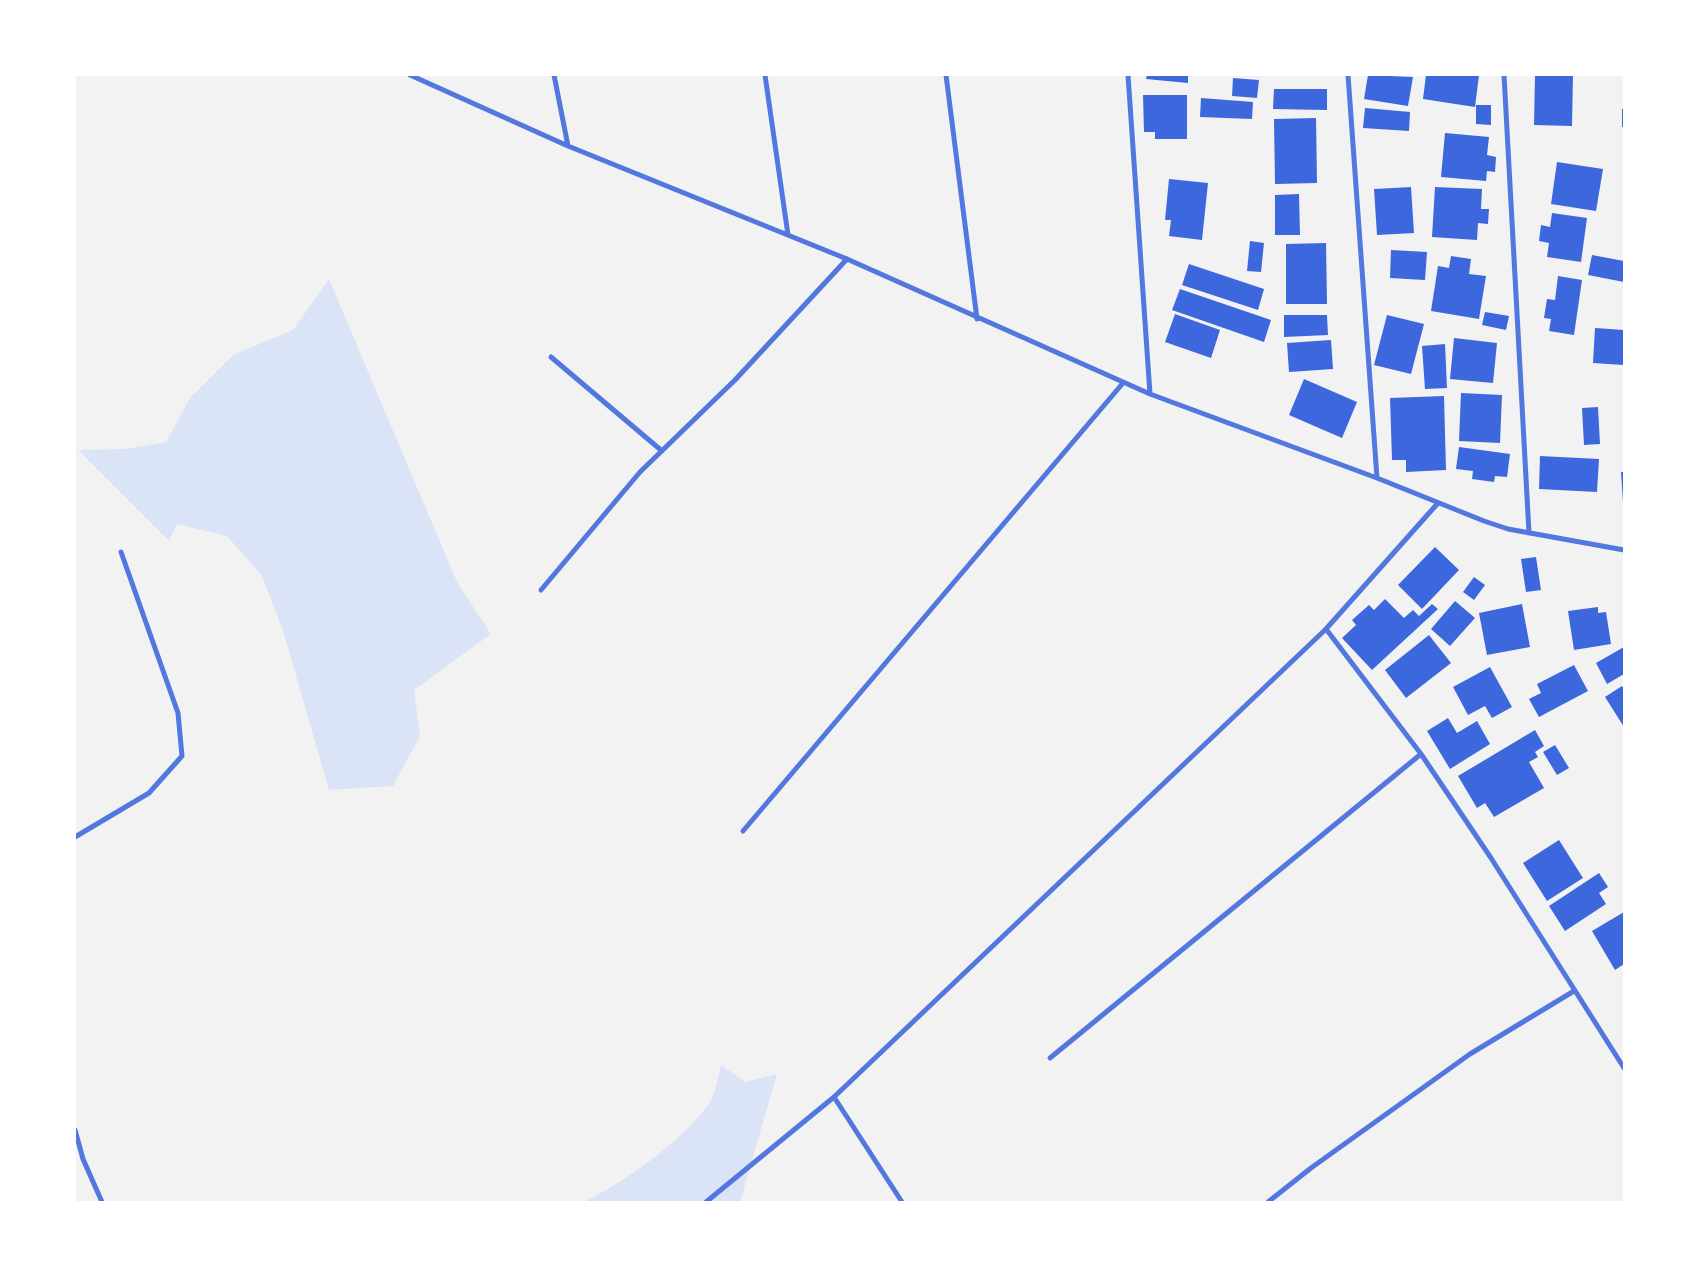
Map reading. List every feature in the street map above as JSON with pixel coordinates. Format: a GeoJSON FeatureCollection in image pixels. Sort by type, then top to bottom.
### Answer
{"type":"FeatureCollection","features":[{"type":"Feature","properties":{"kind":"street"},"geometry":{"type":"LineString","coordinates":[[410,75],[568,146],[847,259],[977,319],[1150,394],[1377,478],[1484,522],[1529,533],[1624,550]]}},
{"type":"Feature","properties":{"kind":"street"},"geometry":{"type":"LineString","coordinates":[[554,75],[568,146]]}},
{"type":"Feature","properties":{"kind":"street"},"geometry":{"type":"LineString","coordinates":[[765,75],[788,235]]}},
{"type":"Feature","properties":{"kind":"street"},"geometry":{"type":"LineString","coordinates":[[946,75],[977,319]]}},
{"type":"Feature","properties":{"kind":"street"},"geometry":{"type":"LineString","coordinates":[[1128,75],[1150,394]]}},
{"type":"Feature","properties":{"kind":"street"},"geometry":{"type":"LineString","coordinates":[[1348,75],[1377,478]]}},
{"type":"Feature","properties":{"kind":"street"},"geometry":{"type":"LineString","coordinates":[[1504,75],[1529,533]]}},
{"type":"Feature","properties":{"kind":"street"},"geometry":{"type":"LineString","coordinates":[[541,590],[640,472],[735,380],[847,259]]}},
{"type":"Feature","properties":{"kind":"street"},"geometry":{"type":"LineString","coordinates":[[552,357],[662,451]]}},
{"type":"Feature","properties":{"kind":"street"},"geometry":{"type":"LineString","coordinates":[[743,831],[1123,383]]}},
{"type":"Feature","properties":{"kind":"street"},"geometry":{"type":"LineString","coordinates":[[706,1202],[834,1098],[1326,629],[1438,503]]}},
{"type":"Feature","properties":{"kind":"street"},"geometry":{"type":"LineString","coordinates":[[75,837],[149,793],[182,756],[178,713],[122,552]]}},
{"type":"Feature","properties":{"kind":"street"},"geometry":{"type":"LineString","coordinates":[[1326,629],[1421,754],[1491,858],[1624,1068]]}},
{"type":"Feature","properties":{"kind":"street"},"geometry":{"type":"LineString","coordinates":[[1050,1058],[1421,754]]}},
{"type":"Feature","properties":{"kind":"street"},"geometry":{"type":"LineString","coordinates":[[1268,1202],[1311,1168],[1470,1054],[1574,991]]}},
{"type":"Feature","properties":{"kind":"street"},"geometry":{"type":"LineString","coordinates":[[834,1098],[894,1186],[902,1202]]}},
{"type":"Feature","properties":{"kind":"street"},"geometry":{"type":"LineString","coordinates":[[75,1130],[83,1159],[102,1202]]}},
{"type":"Feature","properties":{"kind":"shaded area"},"geometry":{"type":"Polygon","coordinates":[[[329,279],[457,582],[491,634],[414,690],[420,736],[393,786],[329,790],[284,634],[262,576],[227,536],[177,524],[169,541],[78,450],[125,449],[166,442],[190,398],[233,355],[293,330],[329,279]]]}},
{"type":"Feature","properties":{"kind":"shaded area"},"geometry":{"type":"Polygon","coordinates":[[[721,1065],[745,1082],[777,1074],[740,1202],[584,1202],[618,1183],[653,1159],[699,1117],[712,1098],[721,1065]]]}},
{"type":"Feature","properties":{"kind":"building"},"geometry":{"type":"Polygon","coordinates":[[[1147,75],[1188,75],[1188,83],[1146,79],[1147,75]]]}},
{"type":"Feature","properties":{"kind":"building"},"geometry":{"type":"Polygon","coordinates":[[[1368,75],[1413,77],[1408,106],[1364,99],[1368,75]]]}},
{"type":"Feature","properties":{"kind":"building"},"geometry":{"type":"Polygon","coordinates":[[[1426,75],[1479,75],[1475,107],[1423,99],[1426,75]]]}},
{"type":"Feature","properties":{"kind":"building"},"geometry":{"type":"Polygon","coordinates":[[[1535,75],[1573,75],[1572,126],[1534,125],[1535,75]]]}},
{"type":"Feature","properties":{"kind":"building"},"geometry":{"type":"Polygon","coordinates":[[[1233,78],[1259,80],[1257,98],[1232,96],[1233,78]]]}},
{"type":"Feature","properties":{"kind":"building"},"geometry":{"type":"Polygon","coordinates":[[[1274,89],[1327,89],[1327,110],[1273,109],[1274,89]]]}},
{"type":"Feature","properties":{"kind":"building"},"geometry":{"type":"Polygon","coordinates":[[[1143,95],[1187,95],[1187,139],[1155,139],[1155,132],[1144,132],[1143,95]]]}},
{"type":"Feature","properties":{"kind":"building"},"geometry":{"type":"Polygon","coordinates":[[[1201,98],[1253,102],[1252,119],[1200,117],[1201,98]]]}},
{"type":"Feature","properties":{"kind":"building"},"geometry":{"type":"Polygon","coordinates":[[[1476,105],[1491,105],[1491,125],[1476,124],[1476,105]]]}},
{"type":"Feature","properties":{"kind":"building"},"geometry":{"type":"Polygon","coordinates":[[[1365,108],[1410,112],[1409,131],[1363,128],[1365,108]]]}},
{"type":"Feature","properties":{"kind":"building"},"geometry":{"type":"Polygon","coordinates":[[[1622,109],[1624,109],[1624,127],[1622,127],[1622,109]]]}},
{"type":"Feature","properties":{"kind":"building"},"geometry":{"type":"Polygon","coordinates":[[[1316,118],[1317,183],[1275,184],[1274,119],[1316,118]]]}},
{"type":"Feature","properties":{"kind":"building"},"geometry":{"type":"Polygon","coordinates":[[[1445,133],[1489,137],[1487,155],[1496,157],[1495,172],[1487,171],[1486,181],[1441,177],[1445,133]]]}},
{"type":"Feature","properties":{"kind":"building"},"geometry":{"type":"Polygon","coordinates":[[[1557,162],[1603,169],[1596,211],[1551,204],[1557,162]]]}},
{"type":"Feature","properties":{"kind":"building"},"geometry":{"type":"Polygon","coordinates":[[[1169,179],[1208,183],[1202,240],[1169,236],[1171,220],[1165,220],[1169,179]]]}},
{"type":"Feature","properties":{"kind":"building"},"geometry":{"type":"Polygon","coordinates":[[[1411,187],[1414,233],[1377,235],[1374,189],[1411,187]]]}},
{"type":"Feature","properties":{"kind":"building"},"geometry":{"type":"Polygon","coordinates":[[[1435,187],[1482,189],[1481,209],[1489,209],[1488,224],[1478,223],[1477,240],[1432,237],[1435,187]]]}},
{"type":"Feature","properties":{"kind":"building"},"geometry":{"type":"Polygon","coordinates":[[[1299,194],[1300,235],[1275,235],[1275,195],[1299,194]]]}},
{"type":"Feature","properties":{"kind":"building"},"geometry":{"type":"Polygon","coordinates":[[[1552,213],[1587,218],[1581,262],[1547,257],[1549,243],[1539,241],[1541,225],[1550,227],[1552,213]]]}},
{"type":"Feature","properties":{"kind":"building"},"geometry":{"type":"Polygon","coordinates":[[[1250,241],[1264,243],[1261,272],[1247,271],[1250,241]]]}},
{"type":"Feature","properties":{"kind":"building"},"geometry":{"type":"Polygon","coordinates":[[[1326,243],[1327,304],[1286,304],[1286,244],[1326,243]]]}},
{"type":"Feature","properties":{"kind":"building"},"geometry":{"type":"Polygon","coordinates":[[[1391,250],[1427,252],[1425,280],[1390,278],[1391,250]]]}},
{"type":"Feature","properties":{"kind":"building"},"geometry":{"type":"Polygon","coordinates":[[[1592,255],[1624,261],[1624,282],[1588,275],[1592,255]]]}},
{"type":"Feature","properties":{"kind":"building"},"geometry":{"type":"Polygon","coordinates":[[[1451,256],[1471,259],[1469,274],[1486,276],[1479,319],[1431,311],[1438,266],[1449,268],[1451,256]]]}},
{"type":"Feature","properties":{"kind":"building"},"geometry":{"type":"Polygon","coordinates":[[[1189,264],[1264,289],[1258,310],[1182,285],[1189,264]]]}},
{"type":"Feature","properties":{"kind":"building"},"geometry":{"type":"Polygon","coordinates":[[[1558,276],[1582,280],[1574,335],[1549,331],[1551,319],[1544,318],[1547,299],[1555,300],[1558,276]]]}},
{"type":"Feature","properties":{"kind":"building"},"geometry":{"type":"Polygon","coordinates":[[[1180,289],[1271,320],[1264,342],[1172,310],[1180,289]]]}},
{"type":"Feature","properties":{"kind":"building"},"geometry":{"type":"Polygon","coordinates":[[[1485,312],[1509,316],[1506,330],[1482,325],[1485,312]]]}},
{"type":"Feature","properties":{"kind":"building"},"geometry":{"type":"Polygon","coordinates":[[[1175,314],[1220,330],[1211,358],[1165,342],[1175,314]]]}},
{"type":"Feature","properties":{"kind":"building"},"geometry":{"type":"Polygon","coordinates":[[[1284,315],[1327,315],[1328,335],[1284,337],[1284,315]]]}},
{"type":"Feature","properties":{"kind":"building"},"geometry":{"type":"Polygon","coordinates":[[[1387,315],[1424,324],[1411,374],[1374,365],[1387,315]]]}},
{"type":"Feature","properties":{"kind":"building"},"geometry":{"type":"Polygon","coordinates":[[[1595,328],[1624,330],[1624,365],[1593,363],[1595,328]]]}},
{"type":"Feature","properties":{"kind":"building"},"geometry":{"type":"Polygon","coordinates":[[[1454,338],[1497,343],[1493,383],[1450,379],[1454,338]]]}},
{"type":"Feature","properties":{"kind":"building"},"geometry":{"type":"Polygon","coordinates":[[[1331,340],[1333,369],[1289,372],[1287,343],[1331,340]]]}},
{"type":"Feature","properties":{"kind":"building"},"geometry":{"type":"Polygon","coordinates":[[[1445,344],[1447,388],[1425,389],[1422,346],[1445,344]]]}},
{"type":"Feature","properties":{"kind":"building"},"geometry":{"type":"Polygon","coordinates":[[[1304,379],[1357,402],[1342,438],[1289,415],[1304,379]]]}},
{"type":"Feature","properties":{"kind":"building"},"geometry":{"type":"Polygon","coordinates":[[[1461,393],[1502,395],[1500,443],[1459,441],[1461,393]]]}},
{"type":"Feature","properties":{"kind":"building"},"geometry":{"type":"Polygon","coordinates":[[[1444,396],[1446,470],[1406,472],[1406,460],[1392,460],[1390,398],[1444,396]]]}},
{"type":"Feature","properties":{"kind":"building"},"geometry":{"type":"Polygon","coordinates":[[[1598,407],[1600,444],[1584,445],[1582,408],[1598,407]]]}},
{"type":"Feature","properties":{"kind":"building"},"geometry":{"type":"Polygon","coordinates":[[[1459,447],[1510,454],[1507,477],[1495,476],[1494,482],[1472,479],[1473,471],[1456,469],[1459,447]]]}},
{"type":"Feature","properties":{"kind":"building"},"geometry":{"type":"Polygon","coordinates":[[[1540,456],[1599,459],[1597,492],[1539,489],[1540,456]]]}},
{"type":"Feature","properties":{"kind":"building"},"geometry":{"type":"Polygon","coordinates":[[[1621,472],[1624,472],[1624,502],[1623,502],[1621,472]]]}},
{"type":"Feature","properties":{"kind":"building"},"geometry":{"type":"Polygon","coordinates":[[[1435,547],[1459,570],[1422,609],[1398,585],[1435,547]]]}},
{"type":"Feature","properties":{"kind":"building"},"geometry":{"type":"Polygon","coordinates":[[[1536,557],[1541,590],[1526,592],[1521,559],[1536,557]]]}},
{"type":"Feature","properties":{"kind":"building"},"geometry":{"type":"Polygon","coordinates":[[[1474,577],[1485,585],[1474,600],[1463,592],[1474,577]]]}},
{"type":"Feature","properties":{"kind":"building"},"geometry":{"type":"Polygon","coordinates":[[[1385,599],[1404,618],[1413,610],[1419,616],[1432,604],[1438,609],[1372,670],[1342,638],[1356,625],[1352,620],[1369,605],[1374,610],[1385,599]]]}},
{"type":"Feature","properties":{"kind":"building"},"geometry":{"type":"Polygon","coordinates":[[[1455,601],[1475,618],[1450,646],[1431,629],[1455,601]]]}},
{"type":"Feature","properties":{"kind":"building"},"geometry":{"type":"Polygon","coordinates":[[[1522,604],[1530,647],[1487,655],[1479,613],[1522,604]]]}},
{"type":"Feature","properties":{"kind":"building"},"geometry":{"type":"Polygon","coordinates":[[[1598,607],[1598,613],[1606,612],[1611,644],[1574,650],[1568,611],[1598,607]]]}},
{"type":"Feature","properties":{"kind":"building"},"geometry":{"type":"Polygon","coordinates":[[[1429,635],[1451,663],[1406,698],[1385,670],[1429,635]]]}},
{"type":"Feature","properties":{"kind":"building"},"geometry":{"type":"Polygon","coordinates":[[[1624,647],[1624,674],[1607,684],[1596,663],[1624,647]]]}},
{"type":"Feature","properties":{"kind":"building"},"geometry":{"type":"Polygon","coordinates":[[[1574,665],[1588,691],[1539,717],[1529,699],[1541,693],[1537,684],[1574,665]]]}},
{"type":"Feature","properties":{"kind":"building"},"geometry":{"type":"Polygon","coordinates":[[[1490,667],[1512,707],[1492,718],[1485,706],[1468,715],[1453,687],[1490,667]]]}},
{"type":"Feature","properties":{"kind":"building"},"geometry":{"type":"Polygon","coordinates":[[[1622,686],[1624,689],[1624,727],[1605,697],[1622,686]]]}},
{"type":"Feature","properties":{"kind":"building"},"geometry":{"type":"Polygon","coordinates":[[[1448,718],[1457,733],[1477,721],[1490,744],[1450,769],[1427,731],[1448,718]]]}},
{"type":"Feature","properties":{"kind":"building"},"geometry":{"type":"Polygon","coordinates":[[[1535,730],[1544,746],[1535,752],[1538,757],[1529,762],[1544,788],[1494,817],[1485,803],[1477,808],[1458,776],[1535,730]]]}},
{"type":"Feature","properties":{"kind":"building"},"geometry":{"type":"Polygon","coordinates":[[[1555,745],[1569,768],[1557,775],[1543,752],[1555,745]]]}},
{"type":"Feature","properties":{"kind":"building"},"geometry":{"type":"Polygon","coordinates":[[[1559,840],[1583,878],[1547,901],[1523,863],[1559,840]]]}},
{"type":"Feature","properties":{"kind":"building"},"geometry":{"type":"Polygon","coordinates":[[[1599,873],[1608,887],[1599,893],[1606,904],[1565,931],[1549,906],[1599,873]]]}},
{"type":"Feature","properties":{"kind":"building"},"geometry":{"type":"Polygon","coordinates":[[[1624,912],[1624,964],[1615,970],[1592,931],[1624,912]]]}}]}
